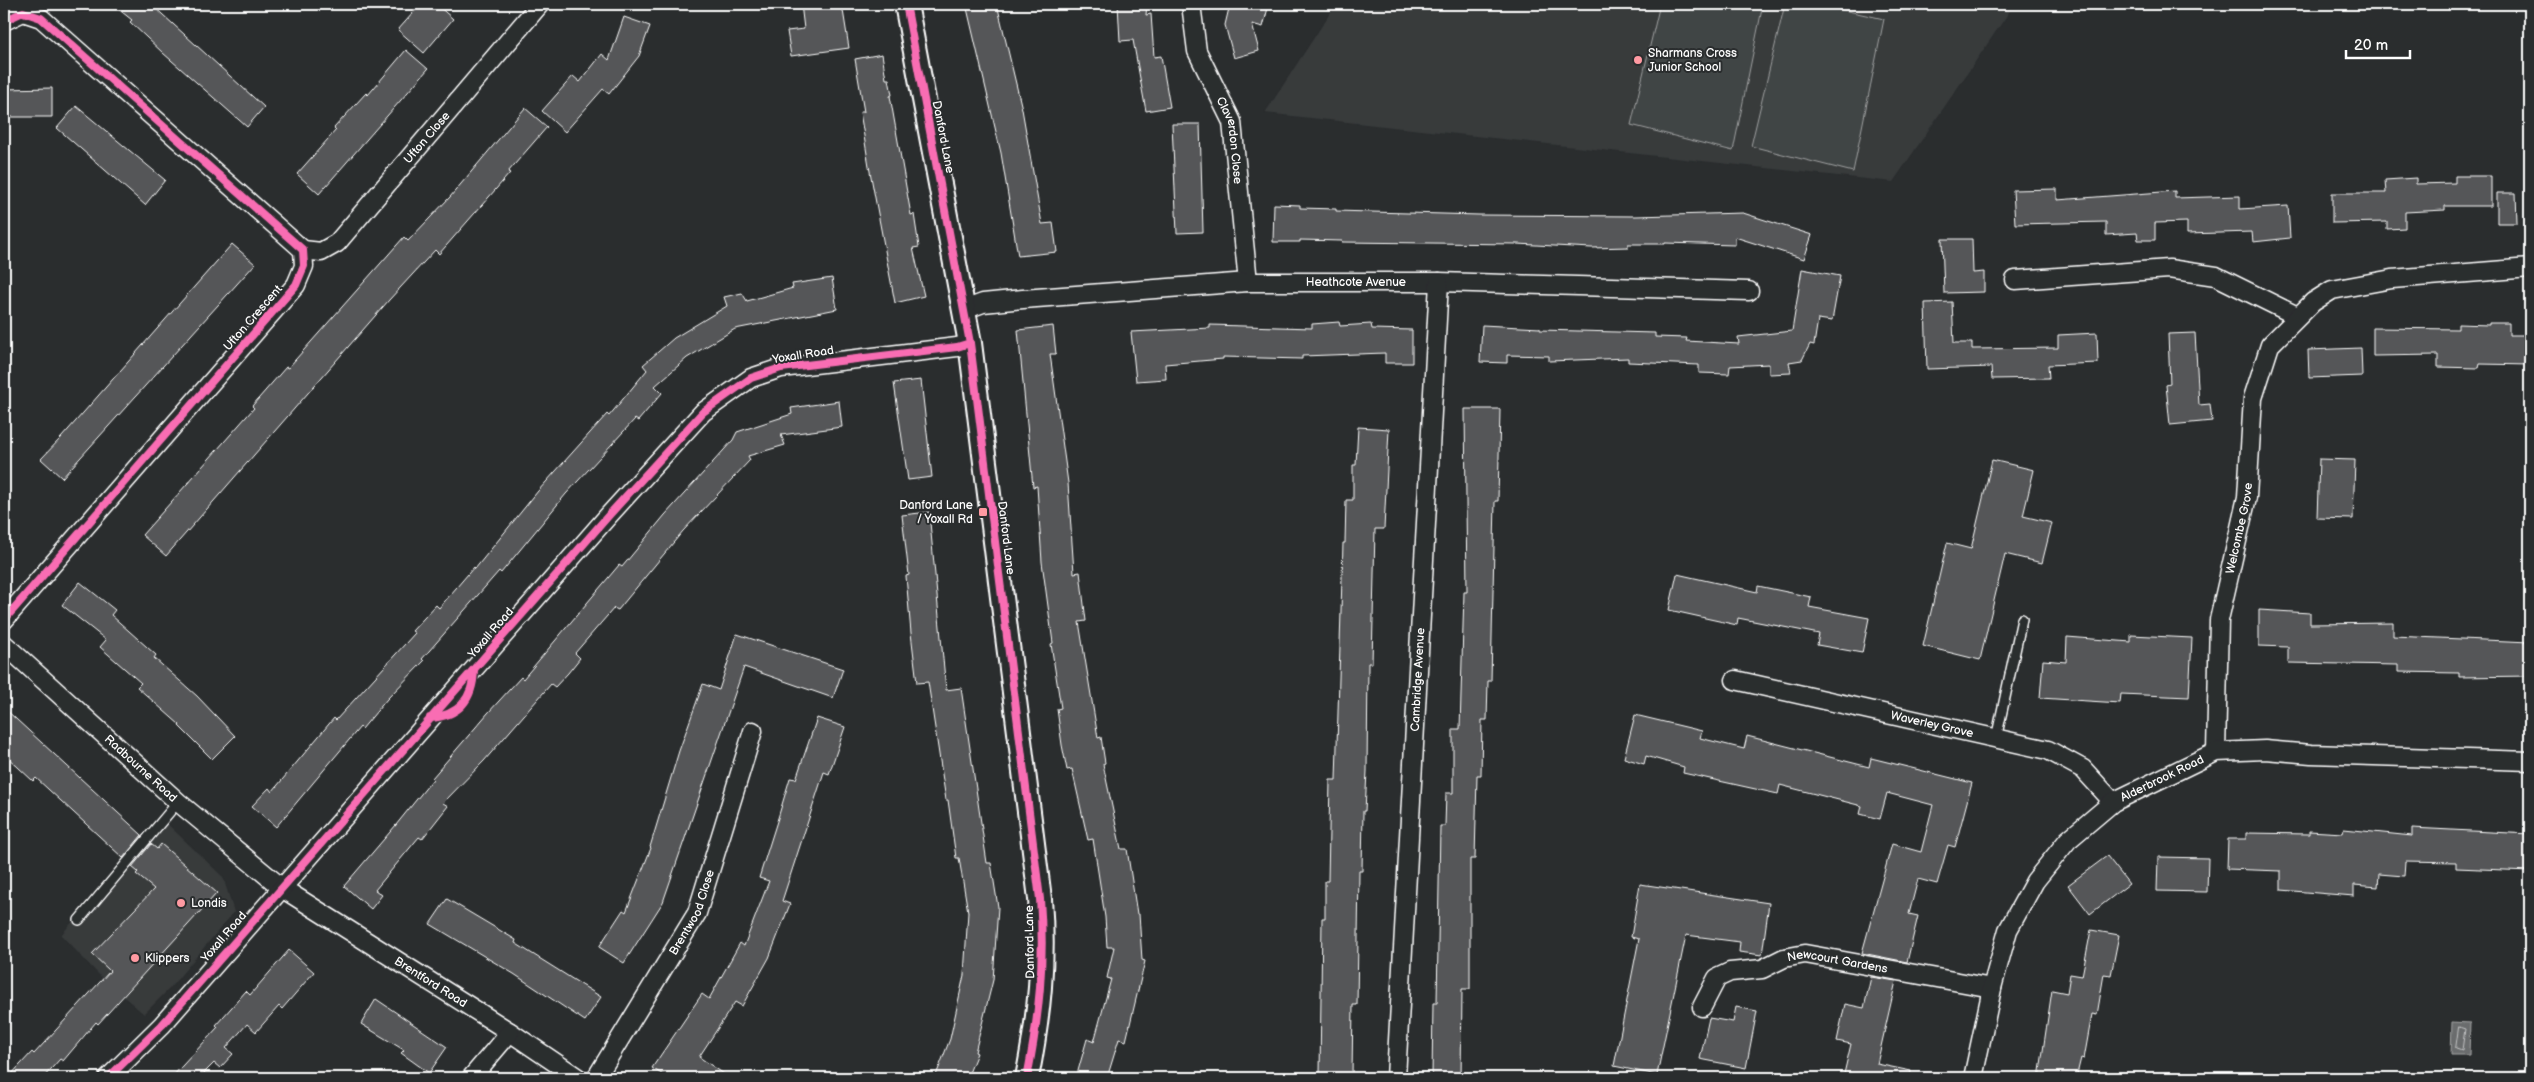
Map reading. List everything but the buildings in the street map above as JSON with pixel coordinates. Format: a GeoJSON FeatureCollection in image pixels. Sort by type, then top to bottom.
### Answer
{"type":"FeatureCollection","features":[{"type":"Feature","properties":{"kind":"street","name":"Ufton Close"},"geometry":{"type":"LineString","coordinates":[[303,250],[321,252],[337,242],[540,4]]}},
{"type":"Feature","properties":{"kind":"street","name":"Danford Lane"},"geometry":{"type":"LineString","coordinates":[[906,4],[970,343],[1040,899],[1042,978],[1038,1021],[1027,1078]]}},
{"type":"Feature","properties":{"kind":"street","name":"Claverdon Close"},"geometry":{"type":"LineString","coordinates":[[1191,4],[1196,51],[1232,122],[1248,282]]}},
{"type":"Feature","properties":{"kind":"street"},"geometry":{"type":"LineString","coordinates":[[4,20],[22,12],[41,18],[303,250]]}},
{"type":"Feature","properties":{"kind":"street","name":"Ufton Crescent"},"geometry":{"type":"LineString","coordinates":[[4,620],[296,285],[304,266],[303,250]]}},
{"type":"Feature","properties":{"kind":"street","name":"Welcombe Grove"},"geometry":{"type":"LineString","coordinates":[[2216,752],[2219,620],[2247,497],[2253,398],[2270,345],[2297,316],[2313,302],[2332,290],[2392,279],[2530,268]]}},
{"type":"Feature","properties":{"kind":"street"},"geometry":{"type":"LineString","coordinates":[[2014,280],[2169,269],[2216,276],[2297,316]]}},
{"type":"Feature","properties":{"kind":"street","name":"Heathcote Avenue"},"geometry":{"type":"LineString","coordinates":[[964,310],[983,304],[1023,299],[1248,282],[1439,282],[1749,291]]}},
{"type":"Feature","properties":{"kind":"street","name":"Cambridge Avenue"},"geometry":{"type":"LineString","coordinates":[[1396,1078],[1439,282]]}},
{"type":"Feature","properties":{"kind":"street","name":"Yoxall Road"},"geometry":{"type":"LineString","coordinates":[[108,1078],[162,1025],[608,515],[703,412],[751,378],[781,368],[957,347],[970,343]]}},
{"type":"Feature","properties":{"kind":"street","name":"Radbourne Road"},"geometry":{"type":"LineString","coordinates":[[4,644],[178,802],[282,888]]}},
{"type":"Feature","properties":{"kind":"street","name":"Waverley Grove"},"geometry":{"type":"LineString","coordinates":[[1735,680],[2048,750],[2082,769],[2113,802]]}},
{"type":"Feature","properties":{"kind":"street","name":"Brentwood Close"},"geometry":{"type":"LineString","coordinates":[[596,1078],[697,913],[753,731]]}},
{"type":"Feature","properties":{"kind":"street","name":"Alderbrook Road"},"geometry":{"type":"LineString","coordinates":[[1973,1078],[1992,988],[2008,930],[2035,881],[2068,840],[2113,802],[2216,752],[2265,750],[2311,754],[2530,761]]}},
{"type":"Feature","properties":{"kind":"street","name":"Brentford Road"},"geometry":{"type":"LineString","coordinates":[[282,888],[510,1032],[578,1078]]}},
{"type":"Feature","properties":{"kind":"street","name":"Newcourt Gardens"},"geometry":{"type":"LineString","coordinates":[[1702,1007],[1717,978],[1730,972],[1762,969],[1784,958],[1805,954],[1992,988]]}},
{"type":"Feature","properties":{"kind":"street"},"geometry":{"type":"LineString","coordinates":[[471,1078],[510,1032]]}},
{"type":"Feature","properties":{"kind":"lane"},"geometry":{"type":"LineString","coordinates":[[1996,739],[2022,619]]}},
{"type":"Feature","properties":{"kind":"lane"},"geometry":{"type":"LineString","coordinates":[[79,920],[178,802]]}},
{"type":"Feature","properties":{"kind":"shaded area","name":"Sharmans Cross Junior School"},"geometry":{"type":"Polygon","coordinates":[[[1336,4],[1982,4],[2012,8],[1893,182],[1265,113],[1336,4]]]}},
{"type":"Feature","properties":{"kind":"shaded area"},"geometry":{"type":"Polygon","coordinates":[[[1660,4],[1763,4],[1733,151],[1631,125],[1660,4]]]}},
{"type":"Feature","properties":{"kind":"shaded area"},"geometry":{"type":"Polygon","coordinates":[[[1785,4],[1816,4],[1884,19],[1853,172],[1751,146],[1785,4]]]}},
{"type":"Feature","properties":{"kind":"shaded area"},"geometry":{"type":"Polygon","coordinates":[[[1982,4],[2112,4],[2012,8],[1982,4]]]}},
{"type":"Feature","properties":{"kind":"shaded area"},"geometry":{"type":"Polygon","coordinates":[[[159,816],[223,877],[234,912],[170,988],[144,1014],[103,979],[61,935],[132,853],[159,816]]]}},
{"type":"Feature","properties":{"kind":"water"},"geometry":{"type":"Polygon","coordinates":[[[2452,1022],[2470,1023],[2469,1055],[2451,1055],[2452,1022]]]}},
{"type":"Feature","properties":{"kind":"cycle path"},"geometry":{"type":"LineString","coordinates":[[906,4],[970,343],[1040,899],[1042,945],[1040,989],[1027,1078]]}},
{"type":"Feature","properties":{"kind":"cycle path"},"geometry":{"type":"LineString","coordinates":[[4,21],[23,12],[41,18],[303,250],[304,266],[296,285],[4,620]]}},
{"type":"Feature","properties":{"kind":"cycle path"},"geometry":{"type":"LineString","coordinates":[[108,1078],[162,1025],[609,515],[703,412],[751,378],[781,368],[957,347],[970,343]]}},
{"type":"Feature","properties":{"kind":"cycle path"},"geometry":{"type":"LineString","coordinates":[[430,718],[449,714],[463,704],[471,689],[474,670]]}},
{"type":"Feature","properties":{"kind":"place","name":"Sharmans Cross Junior School"},"geometry":{"type":"Point","coordinates":[1638,60]}},
{"type":"Feature","properties":{"kind":"place","name":"Danford Lane / Yoxall Rd"},"geometry":{"type":"Point","coordinates":[983,512]}},
{"type":"Feature","properties":{"kind":"place","name":"Londis"},"geometry":{"type":"Point","coordinates":[181,903]}},
{"type":"Feature","properties":{"kind":"place","name":"Klippers"},"geometry":{"type":"Point","coordinates":[135,958]}}]}
